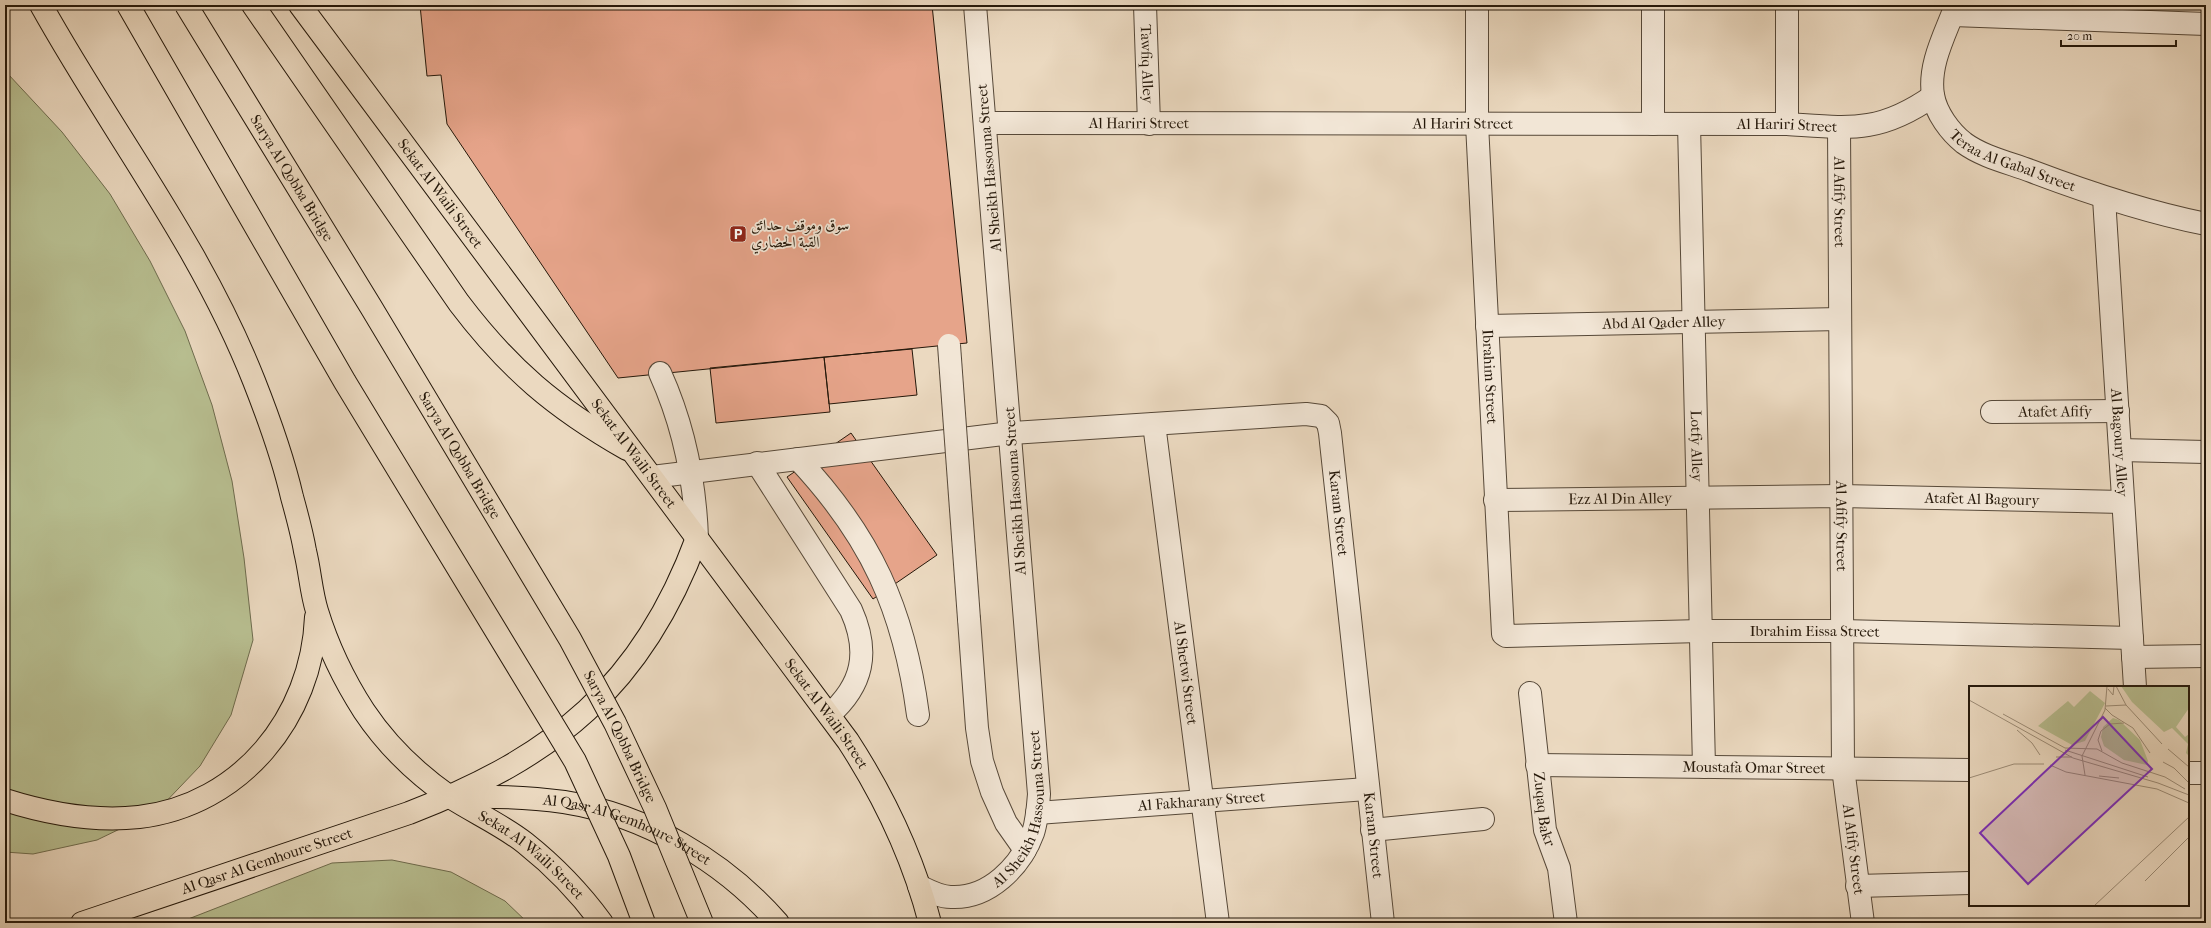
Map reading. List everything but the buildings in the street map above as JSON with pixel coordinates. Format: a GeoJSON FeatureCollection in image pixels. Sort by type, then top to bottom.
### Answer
{"type":"FeatureCollection","features":[{"type":"Feature","properties":{"kind":"main road"},"geometry":{"type":"LineString","coordinates":[[5,800],[35,810],[74,817],[113,819],[140,817],[167,811],[217,790],[239,775],[259,756],[277,735],[303,688],[315,635],[316,608],[305,550],[291,492],[274,436],[254,381],[231,327],[175,223],[41,5]]}},
{"type":"Feature","properties":{"kind":"main road"},"geometry":{"type":"LineString","coordinates":[[128,5],[345,382],[575,760],[619,856],[644,923]]}},
{"type":"Feature","properties":{"kind":"main road","name":"Sarya Al Qobba Bridge"},"geometry":{"type":"LineString","coordinates":[[186,5],[371,307],[570,639],[615,723],[655,808],[702,923]]}},
{"type":"Feature","properties":{"kind":"main road"},"geometry":{"type":"LineString","coordinates":[[253,5],[432,265],[487,340],[520,374],[555,404],[594,430],[634,453]]}},
{"type":"Feature","properties":{"kind":"main road","name":"Sekat Al Waili Street"},"geometry":{"type":"LineString","coordinates":[[300,5],[829,715],[872,778],[908,853],[930,923]]}},
{"type":"Feature","properties":{"kind":"main road","name":"Al Qasr Al Gemhoure Street"},"geometry":{"type":"LineString","coordinates":[[82,923],[368,828],[451,797],[514,765],[546,745],[602,696],[627,668],[649,638],[668,606],[684,573],[697,538]]}},
{"type":"Feature","properties":{"kind":"main road","name":"Sekat Al Waili Street"},"geometry":{"type":"LineString","coordinates":[[316,608],[328,645],[345,680],[366,714],[390,744],[412,766],[451,797],[489,818],[526,844],[559,873],[589,905],[602,923]]}},
{"type":"Feature","properties":{"kind":"main road","name":"Al Qasr Al Gemhoure Street"},"geometry":{"type":"LineString","coordinates":[[451,797],[527,798],[565,802],[603,811],[639,824],[674,840],[707,860],[739,883],[778,923]]}},
{"type":"Feature","properties":{"kind":"street","name":"Al Sheikh Hassouna Street"},"geometry":{"type":"LineString","coordinates":[[919,886],[935,894],[951,897],[967,896],[983,891],[999,880],[1013,867],[1025,850],[1033,833],[1039,794],[1011,433],[975,5]]}},
{"type":"Feature","properties":{"kind":"street","name":"Tawfiq Alley"},"geometry":{"type":"LineString","coordinates":[[1145,5],[1149,124]]}},
{"type":"Feature","properties":{"kind":"street","name":"Ibrahim Street"},"geometry":{"type":"LineString","coordinates":[[1477,5],[1477,124],[1501,630]]}},
{"type":"Feature","properties":{"kind":"street"},"geometry":{"type":"LineString","coordinates":[[1653,5],[1653,124]]}},
{"type":"Feature","properties":{"kind":"street"},"geometry":{"type":"LineString","coordinates":[[1787,5],[1787,124]]}},
{"type":"Feature","properties":{"kind":"street"},"geometry":{"type":"LineString","coordinates":[[1954,10],[2206,24]]}},
{"type":"Feature","properties":{"kind":"street","name":"Teraa Al Gabal Street"},"geometry":{"type":"LineString","coordinates":[[1954,10],[1934,67],[1933,96],[1944,122],[1964,143],[1993,157],[2104,198],[2166,216],[2206,224]]}},
{"type":"Feature","properties":{"kind":"street","name":"Al Hariri Street"},"geometry":{"type":"LineString","coordinates":[[985,123],[1787,124],[1839,127],[1866,126],[1887,122],[1911,111],[1933,96]]}},
{"type":"Feature","properties":{"kind":"street","name":"Lotfy Alley"},"geometry":{"type":"LineString","coordinates":[[1689,124],[1704,767]]}},
{"type":"Feature","properties":{"kind":"street","name":"Al Afify Street"},"geometry":{"type":"LineString","coordinates":[[1839,127],[1842,768],[1863,923]]}},
{"type":"Feature","properties":{"kind":"street","name":"Al Bagoury Alley"},"geometry":{"type":"LineString","coordinates":[[2104,198],[2135,686]]}},
{"type":"Feature","properties":{"kind":"street","name":"Abd Al Qader Alley"},"geometry":{"type":"LineString","coordinates":[[1487,326],[1840,319]]}},
{"type":"Feature","properties":{"kind":"street"},"geometry":{"type":"LineString","coordinates":[[949,345],[977,728],[982,761],[992,792],[1006,823],[1025,850]]}},
{"type":"Feature","properties":{"kind":"street"},"geometry":{"type":"LineString","coordinates":[[660,374],[671,396],[686,444],[691,472],[697,538]]}},
{"type":"Feature","properties":{"kind":"street","name":"Atafet Afify"},"geometry":{"type":"LineString","coordinates":[[1992,412],[2118,411]]}},
{"type":"Feature","properties":{"kind":"street","name":"Karam Street"},"geometry":{"type":"LineString","coordinates":[[652,476],[1011,433],[1311,414],[1321,416],[1328,423],[1367,789],[1383,923]]}},
{"type":"Feature","properties":{"kind":"street","name":"Al Shetwi Street"},"geometry":{"type":"LineString","coordinates":[[1154,424],[1218,923]]}},
{"type":"Feature","properties":{"kind":"street"},"geometry":{"type":"LineString","coordinates":[[2120,450],[2206,452]]}},
{"type":"Feature","properties":{"kind":"street"},"geometry":{"type":"LineString","coordinates":[[798,459],[823,485],[845,514],[865,544],[881,576],[906,644],[918,715]]}},
{"type":"Feature","properties":{"kind":"street"},"geometry":{"type":"LineString","coordinates":[[756,464],[852,610],[858,626],[862,642],[862,659],[858,675],[842,704],[829,715]]}},
{"type":"Feature","properties":{"kind":"street","name":"Ezz Al Din Alley"},"geometry":{"type":"LineString","coordinates":[[1495,500],[1841,496]]}},
{"type":"Feature","properties":{"kind":"street","name":"Atafet Al Bagoury"},"geometry":{"type":"LineString","coordinates":[[1841,496],[2123,502]]}},
{"type":"Feature","properties":{"kind":"street","name":"Ibrahim Eissa Street"},"geometry":{"type":"LineString","coordinates":[[1501,630],[1506,636],[1701,631],[1842,631],[2132,647],[2206,656]]}},
{"type":"Feature","properties":{"kind":"street","name":"Zuqaq Bakr"},"geometry":{"type":"LineString","coordinates":[[1530,693],[1544,830],[1559,868],[1566,923]]}},
{"type":"Feature","properties":{"kind":"street","name":"Moustafa Omar Street"},"geometry":{"type":"LineString","coordinates":[[1537,765],[1969,770]]}},
{"type":"Feature","properties":{"kind":"street"},"geometry":{"type":"LineString","coordinates":[[2189,773],[2206,773]]}},
{"type":"Feature","properties":{"kind":"street","name":"Al Fakharany Street"},"geometry":{"type":"LineString","coordinates":[[1037,813],[1367,789]]}},
{"type":"Feature","properties":{"kind":"street"},"geometry":{"type":"LineString","coordinates":[[1372,830],[1482,819]]}},
{"type":"Feature","properties":{"kind":"street"},"geometry":{"type":"LineString","coordinates":[[1857,886],[1969,883]]}},
{"type":"Feature","properties":{"kind":"green space"},"geometry":{"type":"Polygon","coordinates":[[[8,74],[62,132],[110,194],[150,261],[185,331],[212,405],[232,481],[244,558],[253,640],[231,715],[200,766],[157,811],[97,840],[33,854],[5,852],[5,77],[8,74]]]}},
{"type":"Feature","properties":{"kind":"green space"},"geometry":{"type":"Polygon","coordinates":[[[392,860],[451,872],[505,901],[528,923],[178,923],[332,863],[392,860]]]}},
{"type":"Feature","properties":{"kind":"place","name":"سوق وموقف حدائق القبة الحضاري"},"geometry":{"type":"Point","coordinates":[738,234]}}]}
